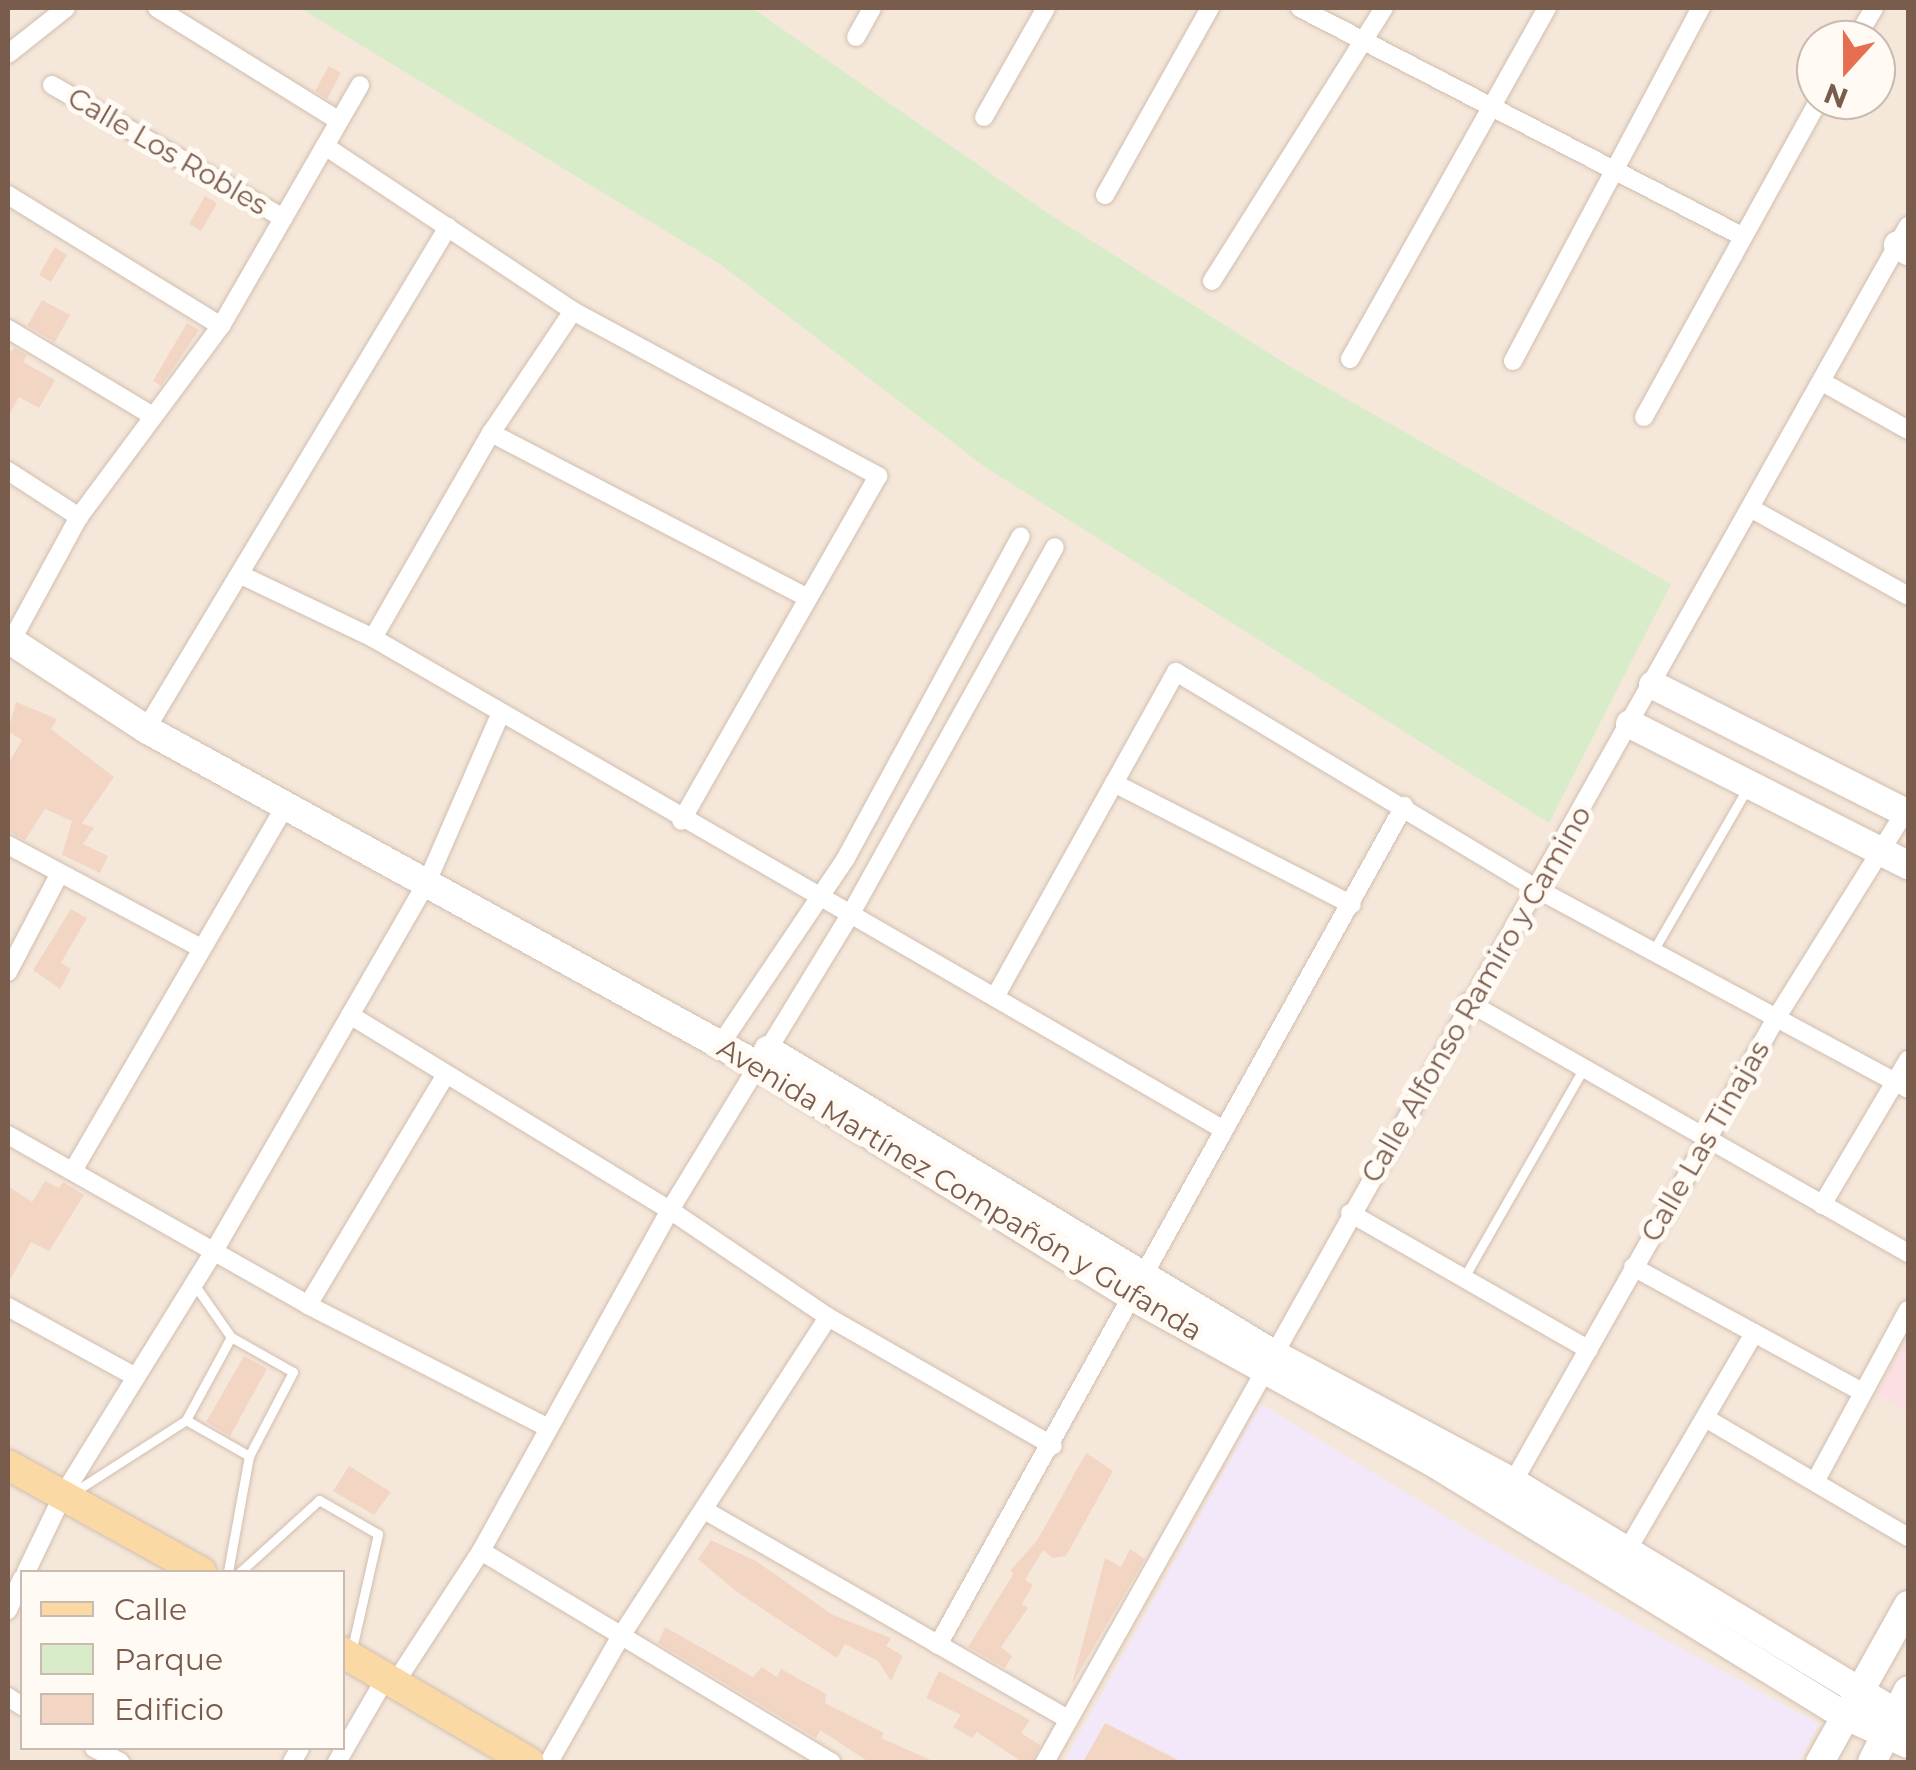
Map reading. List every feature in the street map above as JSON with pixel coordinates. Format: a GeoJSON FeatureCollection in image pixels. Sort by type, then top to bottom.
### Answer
{"type":"FeatureCollection","features":[{"type":"Feature","properties":{"kind":"main road"},"geometry":{"type":"LineString","coordinates":[[8,1465],[197,1570]]}},
{"type":"Feature","properties":{"kind":"main road"},"geometry":{"type":"LineString","coordinates":[[345,1660],[391,1680],[530,1762]]}},
{"type":"Feature","properties":{"kind":"street"},"geometry":{"type":"LineString","coordinates":[[8,54],[66,8]]}},
{"type":"Feature","properties":{"kind":"street"},"geometry":{"type":"LineString","coordinates":[[157,8],[339,121]]}},
{"type":"Feature","properties":{"kind":"street"},"geometry":{"type":"LineString","coordinates":[[856,36],[872,8]]}},
{"type":"Feature","properties":{"kind":"street"},"geometry":{"type":"LineString","coordinates":[[984,117],[1046,8]]}},
{"type":"Feature","properties":{"kind":"street"},"geometry":{"type":"LineString","coordinates":[[1105,195],[1210,8]]}},
{"type":"Feature","properties":{"kind":"street"},"geometry":{"type":"LineString","coordinates":[[1300,8],[1740,235]]}},
{"type":"Feature","properties":{"kind":"street"},"geometry":{"type":"LineString","coordinates":[[1212,281],[1384,8]]}},
{"type":"Feature","properties":{"kind":"street"},"geometry":{"type":"LineString","coordinates":[[1350,359],[1547,8]]}},
{"type":"Feature","properties":{"kind":"street"},"geometry":{"type":"LineString","coordinates":[[1514,362],[1701,8]]}},
{"type":"Feature","properties":{"kind":"street","name":"Calle Los Robles"},"geometry":{"type":"LineString","coordinates":[[52,85],[284,218]]}},
{"type":"Feature","properties":{"kind":"street"},"geometry":{"type":"LineString","coordinates":[[9,642],[79,517],[222,326],[360,85]]}},
{"type":"Feature","properties":{"kind":"street"},"geometry":{"type":"LineString","coordinates":[[1644,417],[1740,235],[1807,120]]}},
{"type":"Feature","properties":{"kind":"street"},"geometry":{"type":"LineString","coordinates":[[325,146],[573,311],[878,476],[681,821]]}},
{"type":"Feature","properties":{"kind":"street"},"geometry":{"type":"LineString","coordinates":[[8,195],[222,326]]}},
{"type":"Feature","properties":{"kind":"street"},"geometry":{"type":"LineString","coordinates":[[146,729],[448,227]]}},
{"type":"Feature","properties":{"kind":"street","name":"Calle Alfonso Ramiro y Camino"},"geometry":{"type":"LineString","coordinates":[[1046,1762],[1468,1002],[1537,889],[1905,241]]}},
{"type":"Feature","properties":{"kind":"street"},"geometry":{"type":"LineString","coordinates":[[373,638],[491,432],[573,311]]}},
{"type":"Feature","properties":{"kind":"street"},"geometry":{"type":"LineString","coordinates":[[8,329],[153,416]]}},
{"type":"Feature","properties":{"kind":"street"},"geometry":{"type":"LineString","coordinates":[[1824,383],[1908,430]]}},
{"type":"Feature","properties":{"kind":"street"},"geometry":{"type":"LineString","coordinates":[[491,432],[808,598]]}},
{"type":"Feature","properties":{"kind":"street"},"geometry":{"type":"LineString","coordinates":[[8,471],[79,517]]}},
{"type":"Feature","properties":{"kind":"street"},"geometry":{"type":"LineString","coordinates":[[1752,509],[1908,596]]}},
{"type":"Feature","properties":{"kind":"street"},"geometry":{"type":"LineString","coordinates":[[720,1045],[820,899],[1021,536]]}},
{"type":"Feature","properties":{"kind":"street"},"geometry":{"type":"LineString","coordinates":[[345,1750],[481,1552],[670,1210],[850,916],[1055,547]]}},
{"type":"Feature","properties":{"kind":"street"},"geometry":{"type":"LineString","coordinates":[[241,575],[373,638],[681,821],[1224,1130]]}},
{"type":"Feature","properties":{"kind":"street","name":"Avenida Martínez Compañón y Gufanda"},"geometry":{"type":"LineString","coordinates":[[9,642],[146,729],[285,807],[720,1045],[762,1058],[1432,1462],[1896,1728]]}},
{"type":"Feature","properties":{"kind":"street"},"geometry":{"type":"LineString","coordinates":[[995,997],[1176,672],[1537,889],[1902,1085]]}},
{"type":"Feature","properties":{"kind":"street"},"geometry":{"type":"LineString","coordinates":[[1653,685],[1907,811]]}},
{"type":"Feature","properties":{"kind":"street"},"geometry":{"type":"LineString","coordinates":[[27,1570],[134,1376],[214,1252],[427,882],[500,715]]}},
{"type":"Feature","properties":{"kind":"street"},"geometry":{"type":"LineString","coordinates":[[1630,724],[1908,865]]}},
{"type":"Feature","properties":{"kind":"street"},"geometry":{"type":"LineString","coordinates":[[1114,783],[1352,905]]}},
{"type":"Feature","properties":{"kind":"street"},"geometry":{"type":"LineString","coordinates":[[938,1645],[1053,1446],[1404,806]]}},
{"type":"Feature","properties":{"kind":"street"},"geometry":{"type":"LineString","coordinates":[[74,1168],[199,947],[285,807]]}},
{"type":"Feature","properties":{"kind":"street","name":"Calle Las Tinajas"},"geometry":{"type":"LineString","coordinates":[[1513,1482],[1775,1020],[1907,811]]}},
{"type":"Feature","properties":{"kind":"street"},"geometry":{"type":"LineString","coordinates":[[8,845],[199,947]]}},
{"type":"Feature","properties":{"kind":"street"},"geometry":{"type":"LineString","coordinates":[[8,972],[59,875]]}},
{"type":"Feature","properties":{"kind":"street"},"geometry":{"type":"LineString","coordinates":[[1468,1002],[1582,1071],[1908,1253]]}},
{"type":"Feature","properties":{"kind":"street"},"geometry":{"type":"LineString","coordinates":[[350,1016],[670,1210],[828,1317],[1053,1446]]}},
{"type":"Feature","properties":{"kind":"street"},"geometry":{"type":"LineString","coordinates":[[1822,1204],[1902,1085],[1908,1060]]}},
{"type":"Feature","properties":{"kind":"street"},"geometry":{"type":"LineString","coordinates":[[308,1305],[446,1074]]}},
{"type":"Feature","properties":{"kind":"street"},"geometry":{"type":"LineString","coordinates":[[8,1134],[74,1168],[308,1305],[548,1428]]}},
{"type":"Feature","properties":{"kind":"street"},"geometry":{"type":"LineString","coordinates":[[1350,1213],[1588,1350]]}},
{"type":"Feature","properties":{"kind":"street"},"geometry":{"type":"LineString","coordinates":[[1634,1267],[1862,1392]]}},
{"type":"Feature","properties":{"kind":"street"},"geometry":{"type":"LineString","coordinates":[[8,1307],[134,1376]]}},
{"type":"Feature","properties":{"kind":"street"},"geometry":{"type":"LineString","coordinates":[[1816,1480],[1908,1310]]}},
{"type":"Feature","properties":{"kind":"street"},"geometry":{"type":"LineString","coordinates":[[530,1762],[706,1510],[828,1317]]}},
{"type":"Feature","properties":{"kind":"street"},"geometry":{"type":"LineString","coordinates":[[1624,1554],[1754,1333]]}},
{"type":"Feature","properties":{"kind":"street","name":"Avenida Martínez Compañón y Gufanda"},"geometry":{"type":"LineString","coordinates":[[1267,1361],[1513,1482],[1852,1704]]}},
{"type":"Feature","properties":{"kind":"street"},"geometry":{"type":"LineString","coordinates":[[1707,1418],[1908,1537]]}},
{"type":"Feature","properties":{"kind":"street"},"geometry":{"type":"LineString","coordinates":[[706,1510],[1068,1719]]}},
{"type":"Feature","properties":{"kind":"street"},"geometry":{"type":"LineString","coordinates":[[481,1552],[831,1762]]}},
{"type":"Feature","properties":{"kind":"street"},"geometry":{"type":"LineString","coordinates":[[8,1610],[20,1584]]}},
{"type":"Feature","properties":{"kind":"street"},"geometry":{"type":"LineString","coordinates":[[1820,1762],[1908,1605]]}},
{"type":"Feature","properties":{"kind":"street"},"geometry":{"type":"LineString","coordinates":[[98,1750],[120,1762]]}},
{"type":"Feature","properties":{"kind":"lane"},"geometry":{"type":"LineString","coordinates":[[1652,954],[1749,784]]}},
{"type":"Feature","properties":{"kind":"lane"},"geometry":{"type":"LineString","coordinates":[[1464,1279],[1582,1071]]}},
{"type":"Feature","properties":{"kind":"lane"},"geometry":{"type":"LineString","coordinates":[[194,1284],[231,1337],[293,1372],[249,1456],[228,1570]]}},
{"type":"Feature","properties":{"kind":"lane"},"geometry":{"type":"LineString","coordinates":[[65,1496],[186,1420],[231,1337]]}},
{"type":"Feature","properties":{"kind":"lane"},"geometry":{"type":"LineString","coordinates":[[186,1420],[249,1456]]}},
{"type":"Feature","properties":{"kind":"lane"},"geometry":{"type":"LineString","coordinates":[[242,1570],[319,1500],[378,1534],[345,1660]]}},
{"type":"Feature","properties":{"kind":"shaded area"},"geometry":{"type":"Polygon","coordinates":[[[8,8],[1908,8],[1908,1762],[8,1762],[8,8]]]}},
{"type":"Feature","properties":{"kind":"shaded area"},"geometry":{"type":"Polygon","coordinates":[[[1908,1338],[1908,1413],[1876,1394],[1908,1338]]]}},
{"type":"Feature","properties":{"kind":"shaded area"},"geometry":{"type":"Polygon","coordinates":[[[1261,1404],[1474,1534],[1819,1724],[1799,1762],[1064,1762],[1261,1404]]]}},
{"type":"Feature","properties":{"kind":"green space"},"geometry":{"type":"Polygon","coordinates":[[[300,8],[752,8],[1049,214],[1294,369],[1671,584],[1549,823],[985,467],[720,264],[300,8]]]}},
{"type":"Feature","properties":{"kind":"building"},"geometry":{"type":"Polygon","coordinates":[[[329,66],[341,73],[327,99],[315,91],[329,66]]]}},
{"type":"Feature","properties":{"kind":"building"},"geometry":{"type":"Polygon","coordinates":[[[205,196],[217,203],[201,231],[189,224],[205,196]]]}},
{"type":"Feature","properties":{"kind":"building"},"geometry":{"type":"Polygon","coordinates":[[[55,247],[67,255],[51,282],[39,275],[55,247]]]}},
{"type":"Feature","properties":{"kind":"building"},"geometry":{"type":"Polygon","coordinates":[[[42,300],[70,315],[55,342],[27,326],[42,300]]]}},
{"type":"Feature","properties":{"kind":"building"},"geometry":{"type":"Polygon","coordinates":[[[187,323],[199,330],[161,386],[153,381],[187,323]]]}},
{"type":"Feature","properties":{"kind":"building"},"geometry":{"type":"Polygon","coordinates":[[[15,348],[27,355],[23,362],[55,380],[39,408],[19,397],[8,417],[8,353],[15,348]]]}},
{"type":"Feature","properties":{"kind":"building"},"geometry":{"type":"Polygon","coordinates":[[[16,702],[57,719],[51,729],[114,777],[82,823],[94,828],[83,844],[108,856],[100,873],[62,855],[72,821],[45,809],[25,840],[8,831],[8,764],[22,740],[8,731],[16,702]]]}},
{"type":"Feature","properties":{"kind":"building"},"geometry":{"type":"Polygon","coordinates":[[[71,909],[87,918],[61,963],[71,969],[60,989],[33,970],[71,909]]]}},
{"type":"Feature","properties":{"kind":"building"},"geometry":{"type":"Polygon","coordinates":[[[45,1181],[59,1188],[63,1182],[84,1195],[49,1251],[31,1242],[8,1284],[8,1186],[32,1202],[45,1181]]]}},
{"type":"Feature","properties":{"kind":"building"},"geometry":{"type":"Polygon","coordinates":[[[244,1356],[267,1369],[230,1436],[206,1422],[244,1356]]]}},
{"type":"Feature","properties":{"kind":"building"},"geometry":{"type":"Polygon","coordinates":[[[1086,1453],[1113,1471],[1066,1556],[1053,1558],[1043,1550],[1025,1580],[1033,1585],[1022,1604],[1028,1608],[1001,1647],[1012,1656],[1005,1668],[968,1647],[1014,1573],[1010,1571],[1038,1539],[1086,1453]]]}},
{"type":"Feature","properties":{"kind":"building"},"geometry":{"type":"Polygon","coordinates":[[[349,1466],[391,1492],[374,1515],[333,1491],[349,1466]]]}},
{"type":"Feature","properties":{"kind":"building"},"geometry":{"type":"Polygon","coordinates":[[[711,1540],[756,1561],[833,1615],[891,1638],[886,1646],[903,1656],[891,1681],[878,1661],[845,1644],[837,1658],[737,1592],[698,1559],[711,1540]]]}},
{"type":"Feature","properties":{"kind":"building"},"geometry":{"type":"Polygon","coordinates":[[[1130,1549],[1145,1559],[1072,1684],[1105,1558],[1121,1567],[1130,1549]]]}},
{"type":"Feature","properties":{"kind":"building"},"geometry":{"type":"Polygon","coordinates":[[[665,1627],[753,1677],[762,1667],[777,1677],[781,1669],[826,1694],[825,1703],[884,1733],[881,1738],[935,1762],[869,1762],[820,1730],[816,1738],[658,1643],[665,1627]]]}},
{"type":"Feature","properties":{"kind":"building"},"geometry":{"type":"Polygon","coordinates":[[[939,1671],[1030,1720],[1021,1733],[1040,1745],[1033,1762],[1022,1762],[977,1732],[972,1738],[953,1727],[961,1715],[926,1698],[939,1671]]]}},
{"type":"Feature","properties":{"kind":"building"},"geometry":{"type":"Polygon","coordinates":[[[1105,1723],[1182,1762],[1083,1762],[1105,1723]]]}}]}
